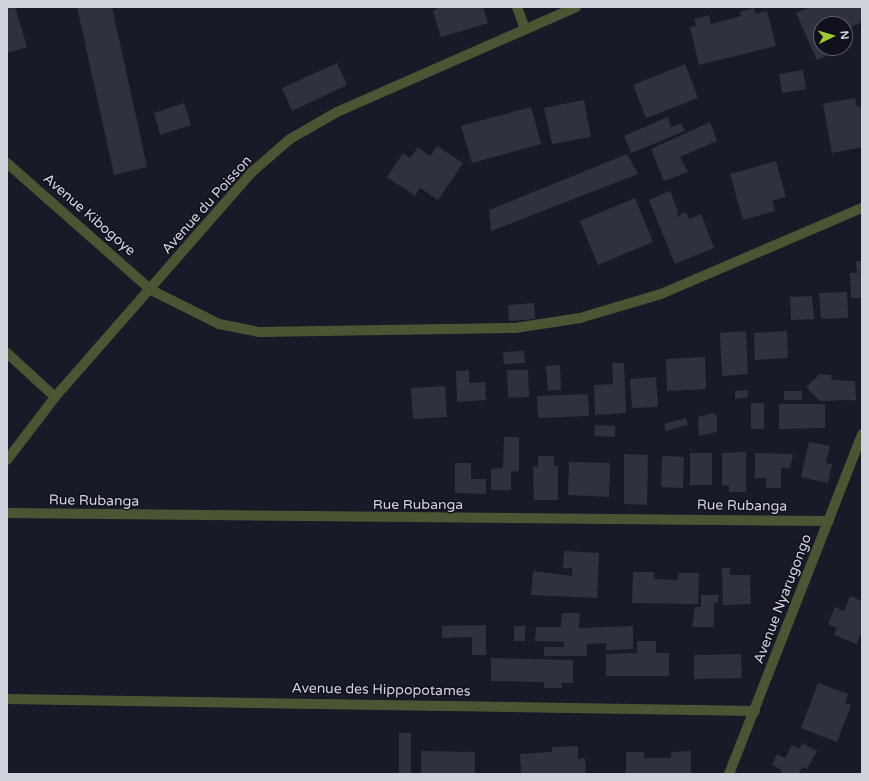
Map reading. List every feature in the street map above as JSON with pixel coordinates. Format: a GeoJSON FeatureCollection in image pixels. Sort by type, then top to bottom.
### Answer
{"type":"FeatureCollection","features":[{"type":"Feature","properties":{"kind":"street"},"geometry":{"type":"LineString","coordinates":[[517,7],[525,29]]}},
{"type":"Feature","properties":{"kind":"street","name":"Avenue du Poisson"},"geometry":{"type":"LineString","coordinates":[[7,460],[55,397],[151,290],[252,172],[290,139],[337,112],[576,7]]}},
{"type":"Feature","properties":{"kind":"street","name":"Avenue Kibogoye"},"geometry":{"type":"LineString","coordinates":[[7,163],[151,290],[219,324],[259,332],[515,328],[580,318],[660,294],[862,208]]}},
{"type":"Feature","properties":{"kind":"street"},"geometry":{"type":"LineString","coordinates":[[7,353],[55,397]]}},
{"type":"Feature","properties":{"kind":"street","name":"Avenue Nyarugongo"},"geometry":{"type":"LineString","coordinates":[[729,774],[755,711],[862,434]]}},
{"type":"Feature","properties":{"kind":"street","name":"Rue Rubanga"},"geometry":{"type":"LineString","coordinates":[[7,513],[829,521]]}},
{"type":"Feature","properties":{"kind":"street","name":"Avenue des Hippopotames"},"geometry":{"type":"LineString","coordinates":[[7,699],[755,711]]}},
{"type":"Feature","properties":{"kind":"building"},"geometry":{"type":"Polygon","coordinates":[[[7,7],[15,7],[27,47],[7,53],[7,7]]]}},
{"type":"Feature","properties":{"kind":"building"},"geometry":{"type":"Polygon","coordinates":[[[77,7],[112,7],[147,167],[114,175],[77,7]]]}},
{"type":"Feature","properties":{"kind":"building"},"geometry":{"type":"Polygon","coordinates":[[[440,7],[483,7],[488,23],[441,37],[433,11],[440,7]]]}},
{"type":"Feature","properties":{"kind":"building"},"geometry":{"type":"Polygon","coordinates":[[[810,7],[862,7],[862,22],[853,26],[853,16],[813,16],[813,51],[796,13],[810,7]]]}},
{"type":"Feature","properties":{"kind":"building"},"geometry":{"type":"Polygon","coordinates":[[[754,8],[756,14],[767,11],[776,46],[699,65],[690,27],[696,26],[694,19],[709,15],[711,24],[741,16],[740,12],[754,8]]]}},
{"type":"Feature","properties":{"kind":"building"},"geometry":{"type":"Polygon","coordinates":[[[815,56],[826,56],[817,60],[815,56]]]}},
{"type":"Feature","properties":{"kind":"building"},"geometry":{"type":"Polygon","coordinates":[[[337,63],[347,85],[292,111],[282,88],[337,63]]]}},
{"type":"Feature","properties":{"kind":"building"},"geometry":{"type":"Polygon","coordinates":[[[685,64],[698,98],[646,118],[633,85],[685,64]]]}},
{"type":"Feature","properties":{"kind":"building"},"geometry":{"type":"Polygon","coordinates":[[[803,70],[806,89],[782,93],[779,74],[803,70]]]}},
{"type":"Feature","properties":{"kind":"building"},"geometry":{"type":"Polygon","coordinates":[[[855,98],[857,107],[862,106],[862,147],[832,153],[823,104],[855,98]]]}},
{"type":"Feature","properties":{"kind":"building"},"geometry":{"type":"Polygon","coordinates":[[[584,100],[591,137],[552,144],[544,108],[584,100]]]}},
{"type":"Feature","properties":{"kind":"building"},"geometry":{"type":"Polygon","coordinates":[[[184,103],[191,125],[160,135],[154,113],[184,103]]]}},
{"type":"Feature","properties":{"kind":"building"},"geometry":{"type":"Polygon","coordinates":[[[531,107],[541,144],[472,163],[461,126],[531,107]]]}},
{"type":"Feature","properties":{"kind":"building"},"geometry":{"type":"Polygon","coordinates":[[[668,117],[671,127],[681,123],[685,131],[631,153],[624,136],[668,117]]]}},
{"type":"Feature","properties":{"kind":"building"},"geometry":{"type":"Polygon","coordinates":[[[710,122],[717,141],[680,157],[688,172],[664,181],[651,149],[710,122]]]}},
{"type":"Feature","properties":{"kind":"building"},"geometry":{"type":"Polygon","coordinates":[[[437,146],[463,163],[438,200],[420,188],[415,196],[387,177],[403,153],[410,158],[418,147],[430,156],[437,146]]]}},
{"type":"Feature","properties":{"kind":"building"},"geometry":{"type":"Polygon","coordinates":[[[627,154],[638,174],[491,231],[489,210],[627,154]]]}},
{"type":"Feature","properties":{"kind":"building"},"geometry":{"type":"Polygon","coordinates":[[[776,161],[786,197],[772,201],[775,211],[743,220],[730,174],[776,161]]]}},
{"type":"Feature","properties":{"kind":"building"},"geometry":{"type":"Polygon","coordinates":[[[670,191],[678,211],[676,217],[686,212],[689,219],[701,214],[714,248],[675,264],[649,200],[670,191]]]}},
{"type":"Feature","properties":{"kind":"building"},"geometry":{"type":"Polygon","coordinates":[[[635,198],[653,242],[598,265],[580,221],[635,198]]]}},
{"type":"Feature","properties":{"kind":"building"},"geometry":{"type":"Polygon","coordinates":[[[856,261],[862,261],[862,298],[851,298],[850,273],[857,273],[856,261]]]}},
{"type":"Feature","properties":{"kind":"building"},"geometry":{"type":"Polygon","coordinates":[[[847,292],[848,318],[821,319],[819,293],[847,292]]]}},
{"type":"Feature","properties":{"kind":"building"},"geometry":{"type":"Polygon","coordinates":[[[812,296],[814,319],[791,320],[790,297],[812,296]]]}},
{"type":"Feature","properties":{"kind":"building"},"geometry":{"type":"Polygon","coordinates":[[[534,303],[535,319],[509,321],[508,305],[534,303]]]}},
{"type":"Feature","properties":{"kind":"building"},"geometry":{"type":"Polygon","coordinates":[[[746,331],[748,374],[722,376],[720,333],[746,331]]]}},
{"type":"Feature","properties":{"kind":"building"},"geometry":{"type":"Polygon","coordinates":[[[787,331],[788,358],[755,360],[754,333],[787,331]]]}},
{"type":"Feature","properties":{"kind":"building"},"geometry":{"type":"Polygon","coordinates":[[[524,351],[525,363],[504,364],[503,352],[524,351]]]}},
{"type":"Feature","properties":{"kind":"building"},"geometry":{"type":"Polygon","coordinates":[[[705,357],[706,389],[667,391],[666,359],[705,357]]]}},
{"type":"Feature","properties":{"kind":"building"},"geometry":{"type":"Polygon","coordinates":[[[612,363],[624,363],[626,413],[595,415],[594,385],[613,384],[612,363]]]}},
{"type":"Feature","properties":{"kind":"building"},"geometry":{"type":"Polygon","coordinates":[[[560,365],[561,390],[548,390],[546,366],[560,365]]]}},
{"type":"Feature","properties":{"kind":"building"},"geometry":{"type":"Polygon","coordinates":[[[469,370],[469,383],[485,382],[486,400],[457,402],[456,371],[469,370]]]}},
{"type":"Feature","properties":{"kind":"building"},"geometry":{"type":"Polygon","coordinates":[[[507,370],[528,370],[529,397],[508,398],[507,370]]]}},
{"type":"Feature","properties":{"kind":"building"},"geometry":{"type":"Polygon","coordinates":[[[820,374],[832,375],[831,380],[855,381],[856,400],[820,401],[806,387],[820,374]]]}},
{"type":"Feature","properties":{"kind":"building"},"geometry":{"type":"Polygon","coordinates":[[[656,377],[658,407],[632,408],[630,379],[656,377]]]}},
{"type":"Feature","properties":{"kind":"building"},"geometry":{"type":"Polygon","coordinates":[[[445,386],[447,417],[413,419],[411,388],[445,386]]]}},
{"type":"Feature","properties":{"kind":"building"},"geometry":{"type":"Polygon","coordinates":[[[748,390],[748,397],[735,399],[735,391],[748,390]]]}},
{"type":"Feature","properties":{"kind":"building"},"geometry":{"type":"Polygon","coordinates":[[[784,391],[802,391],[802,400],[784,400],[784,391]]]}},
{"type":"Feature","properties":{"kind":"building"},"geometry":{"type":"Polygon","coordinates":[[[588,394],[589,416],[538,418],[537,396],[588,394]]]}},
{"type":"Feature","properties":{"kind":"building"},"geometry":{"type":"Polygon","coordinates":[[[751,403],[764,403],[764,429],[751,429],[751,403]]]}},
{"type":"Feature","properties":{"kind":"building"},"geometry":{"type":"Polygon","coordinates":[[[779,404],[825,404],[825,428],[779,429],[779,404]]]}},
{"type":"Feature","properties":{"kind":"building"},"geometry":{"type":"Polygon","coordinates":[[[712,413],[717,416],[717,432],[699,436],[698,417],[712,413]]]}},
{"type":"Feature","properties":{"kind":"building"},"geometry":{"type":"Polygon","coordinates":[[[686,418],[688,425],[666,431],[664,424],[686,418]]]}},
{"type":"Feature","properties":{"kind":"building"},"geometry":{"type":"Polygon","coordinates":[[[595,425],[615,426],[615,437],[594,436],[595,425]]]}},
{"type":"Feature","properties":{"kind":"building"},"geometry":{"type":"Polygon","coordinates":[[[504,437],[519,437],[519,471],[511,472],[511,490],[491,490],[491,469],[503,468],[504,437]]]}},
{"type":"Feature","properties":{"kind":"building"},"geometry":{"type":"Polygon","coordinates":[[[809,442],[830,446],[826,463],[832,464],[828,483],[801,477],[809,442]]]}},
{"type":"Feature","properties":{"kind":"building"},"geometry":{"type":"Polygon","coordinates":[[[746,452],[746,492],[729,492],[729,485],[722,486],[722,453],[746,452]]]}},
{"type":"Feature","properties":{"kind":"building"},"geometry":{"type":"Polygon","coordinates":[[[690,453],[712,453],[712,485],[690,485],[690,453]]]}},
{"type":"Feature","properties":{"kind":"building"},"geometry":{"type":"Polygon","coordinates":[[[755,453],[793,454],[790,468],[781,468],[781,488],[766,488],[766,478],[755,478],[755,453]]]}},
{"type":"Feature","properties":{"kind":"building"},"geometry":{"type":"Polygon","coordinates":[[[624,454],[648,455],[647,505],[624,504],[624,454]]]}},
{"type":"Feature","properties":{"kind":"building"},"geometry":{"type":"Polygon","coordinates":[[[538,456],[554,456],[554,466],[558,466],[558,500],[534,500],[533,467],[538,467],[538,456]]]}},
{"type":"Feature","properties":{"kind":"building"},"geometry":{"type":"Polygon","coordinates":[[[662,456],[684,457],[683,488],[661,487],[662,456]]]}},
{"type":"Feature","properties":{"kind":"building"},"geometry":{"type":"Polygon","coordinates":[[[569,462],[610,463],[609,497],[568,495],[569,462]]]}},
{"type":"Feature","properties":{"kind":"building"},"geometry":{"type":"Polygon","coordinates":[[[455,463],[471,463],[471,479],[486,479],[486,494],[455,493],[455,463]]]}},
{"type":"Feature","properties":{"kind":"building"},"geometry":{"type":"Polygon","coordinates":[[[564,551],[599,553],[597,598],[531,595],[533,571],[572,576],[572,568],[563,568],[564,551]]]}},
{"type":"Feature","properties":{"kind":"building"},"geometry":{"type":"Polygon","coordinates":[[[722,568],[730,568],[730,575],[750,575],[751,604],[723,605],[722,568]]]}},
{"type":"Feature","properties":{"kind":"building"},"geometry":{"type":"Polygon","coordinates":[[[633,572],[654,572],[654,579],[678,580],[678,573],[699,573],[698,604],[632,603],[633,572]]]}},
{"type":"Feature","properties":{"kind":"building"},"geometry":{"type":"Polygon","coordinates":[[[701,595],[718,595],[718,603],[714,603],[714,627],[692,627],[695,607],[701,607],[701,595]]]}},
{"type":"Feature","properties":{"kind":"building"},"geometry":{"type":"Polygon","coordinates":[[[850,596],[862,601],[862,631],[857,644],[834,635],[837,628],[828,624],[835,607],[844,611],[850,596]]]}},
{"type":"Feature","properties":{"kind":"building"},"geometry":{"type":"Polygon","coordinates":[[[562,613],[580,613],[579,628],[633,626],[633,649],[606,650],[606,643],[587,644],[587,656],[544,656],[544,647],[564,647],[564,642],[535,641],[536,627],[561,627],[562,613]]]}},
{"type":"Feature","properties":{"kind":"building"},"geometry":{"type":"Polygon","coordinates":[[[486,625],[486,655],[472,655],[472,637],[442,638],[442,626],[486,625]]]}},
{"type":"Feature","properties":{"kind":"building"},"geometry":{"type":"Polygon","coordinates":[[[514,626],[525,626],[525,641],[514,641],[514,626]]]}},
{"type":"Feature","properties":{"kind":"building"},"geometry":{"type":"Polygon","coordinates":[[[637,641],[656,641],[656,653],[669,653],[669,676],[606,676],[606,654],[637,653],[637,641]]]}},
{"type":"Feature","properties":{"kind":"building"},"geometry":{"type":"Polygon","coordinates":[[[741,654],[742,678],[694,679],[694,655],[741,654]]]}},
{"type":"Feature","properties":{"kind":"building"},"geometry":{"type":"Polygon","coordinates":[[[491,658],[573,660],[573,683],[562,683],[562,688],[544,688],[544,682],[491,681],[491,658]]]}},
{"type":"Feature","properties":{"kind":"building"},"geometry":{"type":"Polygon","coordinates":[[[818,683],[848,694],[845,703],[851,705],[837,742],[801,728],[818,683]]]}},
{"type":"Feature","properties":{"kind":"building"},"geometry":{"type":"Polygon","coordinates":[[[399,733],[411,733],[411,774],[399,774],[399,733]]]}},
{"type":"Feature","properties":{"kind":"building"},"geometry":{"type":"Polygon","coordinates":[[[802,743],[817,751],[807,769],[802,767],[799,774],[780,774],[782,770],[772,765],[777,754],[785,758],[792,745],[799,749],[802,743]]]}},
{"type":"Feature","properties":{"kind":"building"},"geometry":{"type":"Polygon","coordinates":[[[578,746],[578,759],[585,758],[586,774],[521,774],[520,754],[552,752],[552,747],[578,746]]]}},
{"type":"Feature","properties":{"kind":"building"},"geometry":{"type":"Polygon","coordinates":[[[421,751],[475,752],[475,774],[421,774],[421,751]]]}},
{"type":"Feature","properties":{"kind":"building"},"geometry":{"type":"Polygon","coordinates":[[[691,751],[691,774],[626,774],[626,752],[644,752],[644,758],[671,758],[671,752],[691,751]]]}}]}
